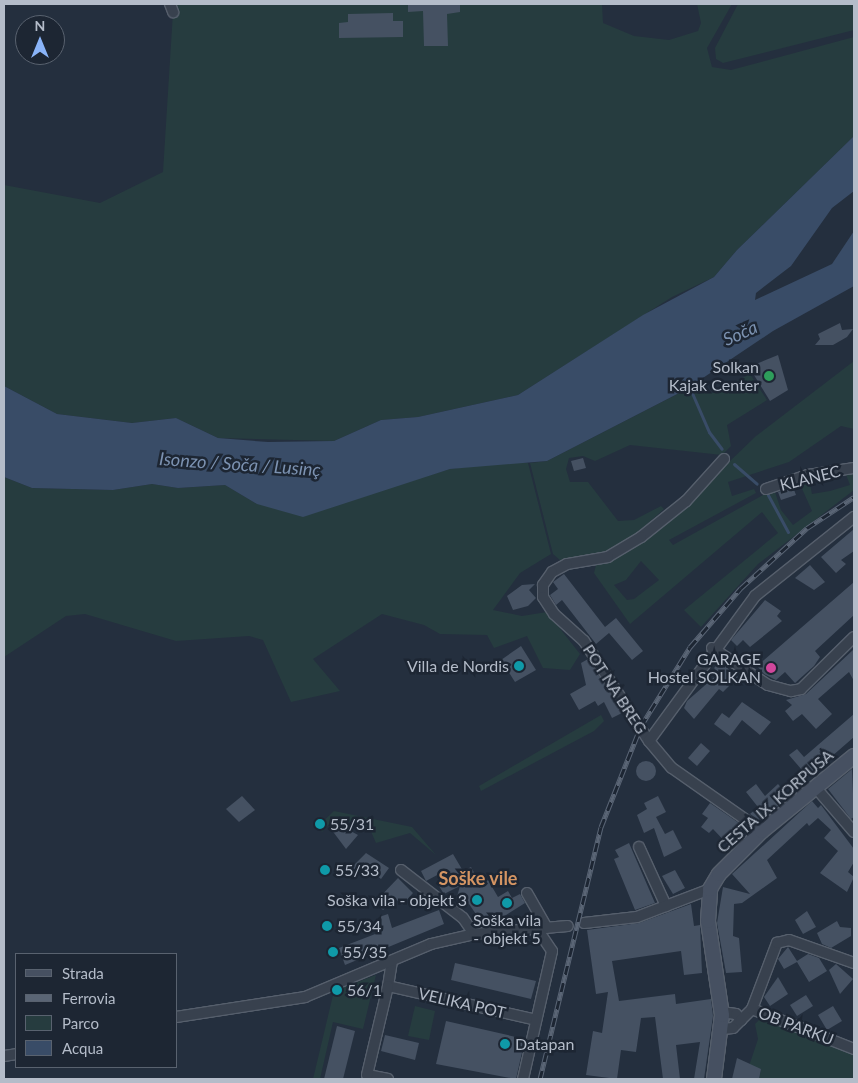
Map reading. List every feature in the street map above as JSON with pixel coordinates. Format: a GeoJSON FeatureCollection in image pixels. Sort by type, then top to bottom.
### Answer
{"type":"FeatureCollection","features":[{"type":"Feature","properties":{"kind":"main road","name":"CESTA IX. KORPUSA"},"geometry":{"type":"LineString","coordinates":[[710,889],[719,874],[762,831],[854,756]]}},
{"type":"Feature","properties":{"kind":"main road"},"geometry":{"type":"LineString","coordinates":[[710,889],[708,921],[722,1012],[722,1029],[714,1079]]}},
{"type":"Feature","properties":{"kind":"street","name":"POT NA BREG"},"geometry":{"type":"LineString","coordinates":[[724,459],[686,501],[641,537],[608,557],[567,564],[552,572],[543,585],[547,605],[584,641],[649,741],[676,772],[762,831]]}},
{"type":"Feature","properties":{"kind":"street","name":"KLANEC"},"geometry":{"type":"LineString","coordinates":[[766,489],[808,475],[854,468]]}},
{"type":"Feature","properties":{"kind":"street"},"geometry":{"type":"LineString","coordinates":[[649,741],[712,648],[755,596],[854,517]]}},
{"type":"Feature","properties":{"kind":"street"},"geometry":{"type":"LineString","coordinates":[[712,648],[768,684],[791,691],[805,685],[854,638]]}},
{"type":"Feature","properties":{"kind":"street"},"geometry":{"type":"LineString","coordinates":[[816,788],[854,832]]}},
{"type":"Feature","properties":{"kind":"street"},"geometry":{"type":"LineString","coordinates":[[639,847],[666,906]]}},
{"type":"Feature","properties":{"kind":"street"},"geometry":{"type":"LineString","coordinates":[[401,870],[463,918],[474,934]]}},
{"type":"Feature","properties":{"kind":"street"},"geometry":{"type":"LineString","coordinates":[[584,923],[637,917],[710,889]]}},
{"type":"Feature","properties":{"kind":"street"},"geometry":{"type":"LineString","coordinates":[[523,1079],[552,951],[527,893]]}},
{"type":"Feature","properties":{"kind":"street"},"geometry":{"type":"LineString","coordinates":[[178,1017],[305,997],[336,986],[431,944],[474,934],[568,926]]}},
{"type":"Feature","properties":{"kind":"street"},"geometry":{"type":"LineString","coordinates":[[752,1009],[776,942],[789,940],[854,963]]}},
{"type":"Feature","properties":{"kind":"street"},"geometry":{"type":"LineString","coordinates":[[388,1079],[367,1075],[392,961]]}},
{"type":"Feature","properties":{"kind":"street","name":"VELIKA POT"},"geometry":{"type":"LineString","coordinates":[[388,986],[536,1020]]}},
{"type":"Feature","properties":{"kind":"street","name":"OB PARKU"},"geometry":{"type":"LineString","coordinates":[[722,1029],[733,1028],[752,1009],[854,1049]]}},
{"type":"Feature","properties":{"kind":"street"},"geometry":{"type":"LineString","coordinates":[[722,1012],[736,1014],[741,1020]]}},
{"type":"Feature","properties":{"kind":"green space"},"geometry":{"type":"Polygon","coordinates":[[[169,4],[602,4],[603,23],[634,36],[669,40],[698,31],[701,23],[697,4],[732,4],[707,48],[712,67],[731,70],[854,37],[854,136],[737,250],[714,277],[672,297],[518,395],[418,417],[381,420],[334,441],[218,438],[176,418],[132,423],[57,414],[4,386],[4,185],[100,203],[163,172],[173,12],[169,4]]]}},
{"type":"Feature","properties":{"kind":"green space"},"geometry":{"type":"Polygon","coordinates":[[[738,4],[854,4],[854,30],[723,63],[716,59],[715,48],[738,4]]]}},
{"type":"Feature","properties":{"kind":"green space"},"geometry":{"type":"Polygon","coordinates":[[[854,361],[854,429],[841,426],[789,462],[728,482],[732,496],[754,489],[756,493],[669,540],[673,545],[774,489],[781,510],[793,525],[812,511],[799,482],[809,479],[812,494],[850,485],[845,472],[854,472],[854,490],[758,564],[701,627],[684,610],[778,533],[762,512],[630,624],[594,573],[596,565],[621,555],[673,516],[756,436],[854,361]],[[641,561],[626,580],[614,585],[627,600],[634,599],[659,580],[641,561]]]}},
{"type":"Feature","properties":{"kind":"green space"},"geometry":{"type":"Polygon","coordinates":[[[750,374],[767,400],[727,425],[731,446],[722,455],[630,445],[595,461],[583,456],[569,458],[566,469],[570,482],[588,482],[618,521],[634,520],[661,506],[664,509],[629,540],[600,557],[561,561],[553,554],[530,463],[547,461],[693,386],[699,392],[714,393],[750,374]]]}},
{"type":"Feature","properties":{"kind":"green space"},"geometry":{"type":"Polygon","coordinates":[[[499,463],[528,463],[551,554],[520,573],[493,610],[522,616],[547,612],[580,654],[570,670],[543,668],[527,636],[494,648],[487,635],[440,634],[424,625],[382,614],[313,659],[340,691],[291,702],[263,640],[249,636],[176,641],[85,614],[66,616],[4,657],[4,477],[32,488],[113,490],[152,484],[178,488],[225,485],[257,504],[375,491],[450,469],[499,463]]]}},
{"type":"Feature","properties":{"kind":"green space"},"geometry":{"type":"Polygon","coordinates":[[[601,715],[604,721],[594,731],[481,791],[479,786],[601,715]]]}},
{"type":"Feature","properties":{"kind":"green space"},"geometry":{"type":"Polygon","coordinates":[[[334,811],[412,827],[436,855],[410,833],[376,843],[369,827],[356,822],[332,821],[322,832],[318,826],[334,811]]]}},
{"type":"Feature","properties":{"kind":"green space"},"geometry":{"type":"Polygon","coordinates":[[[376,975],[363,1029],[333,1022],[320,1079],[313,1079],[334,991],[376,975]]]}},
{"type":"Feature","properties":{"kind":"green space"},"geometry":{"type":"Polygon","coordinates":[[[415,1006],[435,1011],[429,1040],[408,1036],[415,1006]]]}},
{"type":"Feature","properties":{"kind":"green space"},"geometry":{"type":"Polygon","coordinates":[[[761,1018],[854,1052],[854,1079],[759,1079],[761,1069],[749,1066],[758,1039],[755,1024],[761,1018]]]}},
{"type":"Feature","properties":{"kind":"water"},"geometry":{"type":"Polygon","coordinates":[[[854,136],[854,191],[832,208],[791,266],[756,293],[755,300],[832,264],[854,231],[854,286],[773,331],[685,390],[547,461],[450,469],[303,517],[257,504],[225,485],[178,488],[152,484],[113,490],[32,488],[4,477],[4,386],[57,414],[132,423],[176,418],[218,438],[268,442],[334,441],[381,420],[418,417],[518,395],[643,315],[714,277],[737,250],[854,136]]]}},
{"type":"Feature","properties":{"kind":"building"},"geometry":{"type":"Polygon","coordinates":[[[408,4],[460,4],[460,12],[447,14],[448,46],[424,46],[423,11],[408,12],[408,4]]]}},
{"type":"Feature","properties":{"kind":"building"},"geometry":{"type":"Polygon","coordinates":[[[393,13],[393,21],[403,21],[403,37],[339,38],[339,23],[348,22],[348,14],[393,13]]]}},
{"type":"Feature","properties":{"kind":"building"},"geometry":{"type":"Polygon","coordinates":[[[840,323],[842,330],[853,329],[847,337],[833,345],[815,345],[820,339],[818,334],[840,323]]]}},
{"type":"Feature","properties":{"kind":"building"},"geometry":{"type":"Polygon","coordinates":[[[778,355],[788,390],[770,401],[749,367],[778,355]]]}},
{"type":"Feature","properties":{"kind":"building"},"geometry":{"type":"Polygon","coordinates":[[[583,458],[586,468],[574,471],[571,461],[583,458]]]}},
{"type":"Feature","properties":{"kind":"building"},"geometry":{"type":"Polygon","coordinates":[[[793,487],[796,495],[781,500],[778,492],[793,487]]]}},
{"type":"Feature","properties":{"kind":"building"},"geometry":{"type":"Polygon","coordinates":[[[854,529],[854,551],[841,560],[846,564],[836,573],[821,557],[854,529]]]}},
{"type":"Feature","properties":{"kind":"building"},"geometry":{"type":"Polygon","coordinates":[[[810,565],[825,582],[814,590],[795,578],[810,565]]]}},
{"type":"Feature","properties":{"kind":"building"},"geometry":{"type":"Polygon","coordinates":[[[564,574],[605,627],[616,618],[643,651],[632,660],[609,633],[596,644],[562,600],[556,605],[550,595],[558,589],[553,582],[564,574]]]}},
{"type":"Feature","properties":{"kind":"building"},"geometry":{"type":"Polygon","coordinates":[[[854,582],[854,615],[815,651],[820,657],[814,666],[795,683],[785,672],[776,680],[764,674],[757,666],[854,582]]]}},
{"type":"Feature","properties":{"kind":"building"},"geometry":{"type":"Polygon","coordinates":[[[535,584],[529,590],[536,598],[528,606],[513,610],[507,596],[522,585],[535,584]]]}},
{"type":"Feature","properties":{"kind":"building"},"geometry":{"type":"Polygon","coordinates":[[[765,600],[781,611],[777,616],[782,621],[750,647],[743,640],[737,646],[731,640],[765,600]]]}},
{"type":"Feature","properties":{"kind":"building","name":"Villa de Nordis"},"geometry":{"type":"Polygon","coordinates":[[[521,646],[536,670],[515,682],[501,660],[521,646]]]}},
{"type":"Feature","properties":{"kind":"building"},"geometry":{"type":"Polygon","coordinates":[[[854,649],[854,681],[849,672],[818,699],[832,714],[816,729],[802,714],[793,721],[785,711],[792,705],[786,700],[806,694],[854,649]]]}},
{"type":"Feature","properties":{"kind":"building"},"geometry":{"type":"Polygon","coordinates":[[[588,659],[622,713],[612,718],[604,702],[598,706],[595,701],[579,710],[570,694],[586,685],[581,663],[588,659]]]}},
{"type":"Feature","properties":{"kind":"building"},"geometry":{"type":"Polygon","coordinates":[[[720,662],[738,677],[723,692],[719,689],[694,719],[684,708],[687,701],[719,673],[714,668],[720,662]]]}},
{"type":"Feature","properties":{"kind":"building"},"geometry":{"type":"Polygon","coordinates":[[[742,702],[771,722],[760,735],[742,720],[730,736],[714,724],[722,713],[729,718],[742,702]]]}},
{"type":"Feature","properties":{"kind":"building"},"geometry":{"type":"Polygon","coordinates":[[[854,714],[854,737],[808,777],[789,755],[797,749],[804,757],[854,714]]]}},
{"type":"Feature","properties":{"kind":"building"},"geometry":{"type":"Polygon","coordinates":[[[701,743],[710,751],[697,766],[688,758],[701,743]]]}},
{"type":"Feature","properties":{"kind":"building"},"geometry":{"type":"Polygon","coordinates":[[[646,761],[653,764],[656,771],[653,778],[646,781],[639,778],[636,771],[639,764],[646,761]]]}},
{"type":"Feature","properties":{"kind":"building"},"geometry":{"type":"Polygon","coordinates":[[[852,769],[854,817],[851,819],[828,789],[852,769]]]}},
{"type":"Feature","properties":{"kind":"building"},"geometry":{"type":"Polygon","coordinates":[[[756,784],[765,796],[778,784],[789,797],[760,821],[750,814],[758,807],[746,792],[756,784]]]}},
{"type":"Feature","properties":{"kind":"building"},"geometry":{"type":"Polygon","coordinates":[[[242,796],[255,810],[239,822],[226,809],[242,796]]]}},
{"type":"Feature","properties":{"kind":"building"},"geometry":{"type":"Polygon","coordinates":[[[658,796],[666,812],[656,817],[665,834],[673,830],[682,848],[664,857],[654,828],[644,833],[637,815],[647,809],[644,803],[658,796]]]}},
{"type":"Feature","properties":{"kind":"building"},"geometry":{"type":"Polygon","coordinates":[[[812,801],[818,808],[821,805],[854,849],[854,862],[848,872],[854,877],[847,892],[820,873],[838,851],[824,838],[831,830],[818,818],[809,826],[807,823],[767,860],[777,878],[742,903],[734,904],[733,936],[739,938],[742,972],[726,973],[717,923],[723,887],[750,894],[732,874],[812,801]]]}},
{"type":"Feature","properties":{"kind":"building"},"geometry":{"type":"Polygon","coordinates":[[[710,803],[749,830],[732,849],[713,829],[709,833],[701,827],[708,818],[702,814],[710,803]]]}},
{"type":"Feature","properties":{"kind":"building"},"geometry":{"type":"Polygon","coordinates":[[[336,823],[358,835],[346,849],[331,829],[336,823]]]}},
{"type":"Feature","properties":{"kind":"building"},"geometry":{"type":"Polygon","coordinates":[[[629,843],[655,903],[635,910],[614,859],[619,857],[615,850],[629,843]]]}},
{"type":"Feature","properties":{"kind":"building"},"geometry":{"type":"Polygon","coordinates":[[[366,853],[389,868],[381,879],[370,870],[365,877],[352,867],[366,853]]]}},
{"type":"Feature","properties":{"kind":"building"},"geometry":{"type":"Polygon","coordinates":[[[453,854],[463,871],[471,867],[481,885],[488,880],[498,897],[508,891],[512,898],[520,894],[525,903],[495,922],[491,914],[480,920],[469,904],[461,908],[456,900],[460,886],[444,894],[439,886],[441,873],[426,881],[421,871],[453,854]]]}},
{"type":"Feature","properties":{"kind":"building"},"geometry":{"type":"Polygon","coordinates":[[[675,870],[685,888],[673,894],[662,876],[675,870]]]}},
{"type":"Feature","properties":{"kind":"building"},"geometry":{"type":"Polygon","coordinates":[[[398,878],[413,893],[402,905],[395,898],[383,910],[375,902],[398,878]]]}},
{"type":"Feature","properties":{"kind":"building"},"geometry":{"type":"Polygon","coordinates":[[[691,904],[694,926],[700,925],[702,973],[684,975],[681,951],[612,961],[619,1001],[675,994],[676,1004],[711,999],[713,1016],[704,1079],[694,1079],[700,1042],[676,1045],[680,1079],[663,1079],[655,1017],[641,1018],[636,1052],[621,1050],[617,1079],[586,1075],[593,1031],[602,1033],[608,992],[596,994],[587,930],[639,923],[691,904]]]}},
{"type":"Feature","properties":{"kind":"building"},"geometry":{"type":"Polygon","coordinates":[[[439,910],[444,924],[345,965],[339,948],[383,931],[379,917],[388,914],[392,928],[439,910]]]}},
{"type":"Feature","properties":{"kind":"building"},"geometry":{"type":"Polygon","coordinates":[[[807,911],[816,927],[803,934],[795,920],[807,911]]]}},
{"type":"Feature","properties":{"kind":"building"},"geometry":{"type":"Polygon","coordinates":[[[837,921],[840,927],[851,928],[851,936],[831,948],[822,944],[817,933],[837,921]]]}},
{"type":"Feature","properties":{"kind":"building"},"geometry":{"type":"Polygon","coordinates":[[[788,947],[797,961],[808,954],[819,958],[827,971],[809,982],[797,962],[784,969],[778,959],[788,947]]]}},
{"type":"Feature","properties":{"kind":"building"},"geometry":{"type":"Polygon","coordinates":[[[455,963],[536,981],[531,999],[451,980],[455,963]]]}},
{"type":"Feature","properties":{"kind":"building"},"geometry":{"type":"Polygon","coordinates":[[[836,964],[853,979],[840,994],[829,970],[836,964]]]}},
{"type":"Feature","properties":{"kind":"building"},"geometry":{"type":"Polygon","coordinates":[[[778,977],[788,994],[770,1006],[764,997],[778,977]]]}},
{"type":"Feature","properties":{"kind":"building"},"geometry":{"type":"Polygon","coordinates":[[[806,995],[813,1006],[797,1016],[790,1005],[806,995]]]}},
{"type":"Feature","properties":{"kind":"building"},"geometry":{"type":"Polygon","coordinates":[[[833,1006],[842,1021],[827,1030],[818,1015],[833,1006]]]}},
{"type":"Feature","properties":{"kind":"building"},"geometry":{"type":"Polygon","coordinates":[[[446,1021],[525,1039],[516,1079],[436,1064],[446,1021]]]}},
{"type":"Feature","properties":{"kind":"building"},"geometry":{"type":"Polygon","coordinates":[[[337,1026],[355,1031],[343,1079],[324,1079],[337,1026]]]}},
{"type":"Feature","properties":{"kind":"building"},"geometry":{"type":"Polygon","coordinates":[[[385,1035],[419,1043],[415,1060],[381,1051],[385,1035]]]}},
{"type":"Feature","properties":{"kind":"building"},"geometry":{"type":"Polygon","coordinates":[[[737,1058],[761,1069],[759,1079],[732,1079],[737,1058]]]}},
{"type":"Feature","properties":{"kind":"waterway"},"geometry":{"type":"LineString","coordinates":[[689,386],[709,432],[722,449]]}},
{"type":"Feature","properties":{"kind":"waterway"},"geometry":{"type":"LineString","coordinates":[[734,464],[757,484]]}},
{"type":"Feature","properties":{"kind":"waterway"},"geometry":{"type":"LineString","coordinates":[[768,495],[788,532]]}},
{"type":"Feature","properties":{"kind":"railway"},"geometry":{"type":"LineString","coordinates":[[540,1079],[601,827],[641,726],[690,647],[741,588],[807,528],[854,497]]}},
{"type":"Feature","properties":{"kind":"place","name":"Solkan Kajak Center"},"geometry":{"type":"Point","coordinates":[769,376]}},
{"type":"Feature","properties":{"kind":"place","name":"Villa de Nordis"},"geometry":{"type":"Point","coordinates":[519,666]}},
{"type":"Feature","properties":{"kind":"place","name":"GARAGE Hostel SOLKAN"},"geometry":{"type":"Point","coordinates":[771,668]}},
{"type":"Feature","properties":{"kind":"place","name":"55/31"},"geometry":{"type":"Point","coordinates":[320,824]}},
{"type":"Feature","properties":{"kind":"place","name":"55/33"},"geometry":{"type":"Point","coordinates":[325,870]}},
{"type":"Feature","properties":{"kind":"place","name":"Soška vila - objekt 3"},"geometry":{"type":"Point","coordinates":[477,900]}},
{"type":"Feature","properties":{"kind":"place","name":"Soška vila - objekt 5"},"geometry":{"type":"Point","coordinates":[507,903]}},
{"type":"Feature","properties":{"kind":"place","name":"55/34"},"geometry":{"type":"Point","coordinates":[327,926]}},
{"type":"Feature","properties":{"kind":"place","name":"55/35"},"geometry":{"type":"Point","coordinates":[333,952]}},
{"type":"Feature","properties":{"kind":"place","name":"56/1"},"geometry":{"type":"Point","coordinates":[337,990]}},
{"type":"Feature","properties":{"kind":"place","name":"Datapan"},"geometry":{"type":"Point","coordinates":[505,1044]}},
{"type":"Feature","properties":{"kind":"district","name":"Soške vile"},"geometry":{"type":"Point","coordinates":[478,878]}},
{"type":"Feature","properties":{"kind":"water label","name":"Soča"},"geometry":{"type":"Point","coordinates":[740,333]}},
{"type":"Feature","properties":{"kind":"water label","name":"Isonzo / Soča / Lusinç"},"geometry":{"type":"Point","coordinates":[240,464]}}]}
